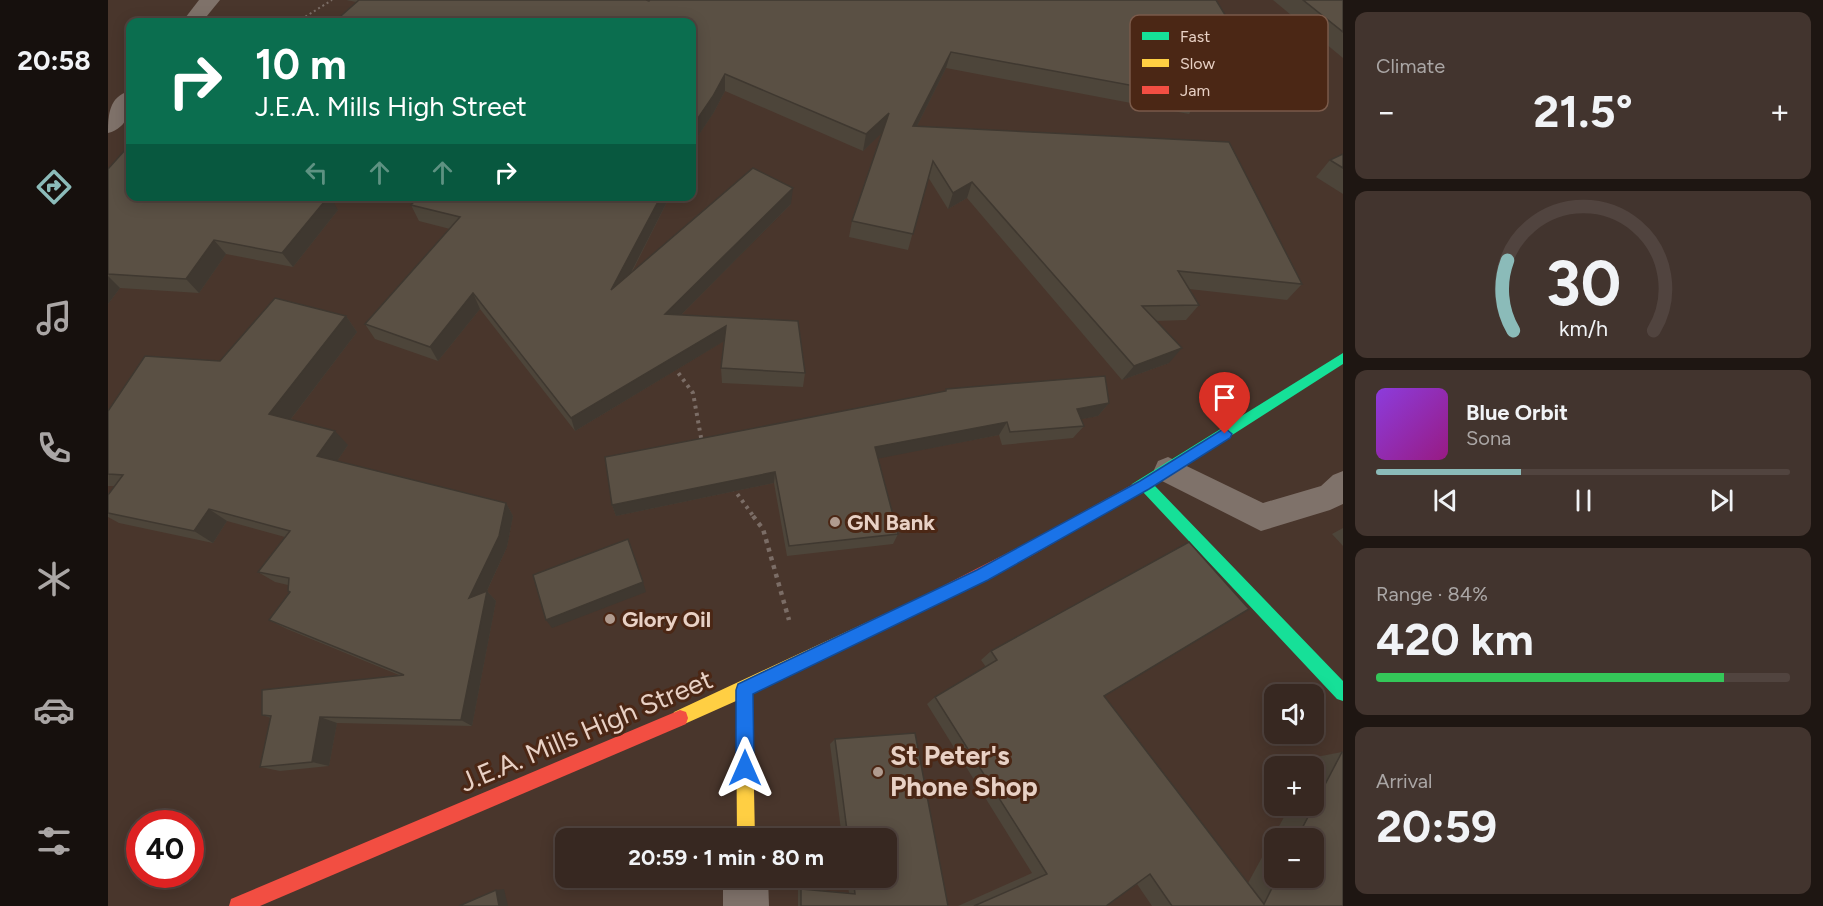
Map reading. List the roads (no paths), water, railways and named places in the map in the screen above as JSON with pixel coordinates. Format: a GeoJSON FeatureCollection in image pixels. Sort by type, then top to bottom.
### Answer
{"type":"FeatureCollection","features":[{"type":"Feature","properties":{"kind":"main road","name":"J.E.A. Mills High Street"},"geometry":{"type":"LineString","coordinates":[[237,906],[744,690],[982,575],[1156,478],[1342,361]]}},
{"type":"Feature","properties":{"kind":"main road"},"geometry":{"type":"LineString","coordinates":[[1156,478],[1343,693]]}},
{"type":"Feature","properties":{"kind":"main road"},"geometry":{"type":"LineString","coordinates":[[744,690],[746,828]]}},
{"type":"Feature","properties":{"kind":"street"},"geometry":{"type":"LineString","coordinates":[[195,18],[210,0]]}},
{"type":"Feature","properties":{"kind":"street"},"geometry":{"type":"LineString","coordinates":[[108,126],[126,103]]}},
{"type":"Feature","properties":{"kind":"street"},"geometry":{"type":"LineString","coordinates":[[746,888],[746,906]]}},
{"type":"Feature","properties":{"kind":"lane"},"geometry":{"type":"LineString","coordinates":[[1156,478],[1262,517],[1330,497],[1343,484]]}},
{"type":"Feature","properties":{"kind":"place","name":"GN Bank"},"geometry":{"type":"Point","coordinates":[835,522]}},
{"type":"Feature","properties":{"kind":"place","name":"Glory Oil"},"geometry":{"type":"Point","coordinates":[610,619]}},
{"type":"Feature","properties":{"kind":"place","name":"St Peter's Phone Shop"},"geometry":{"type":"Point","coordinates":[878,772]}}]}
